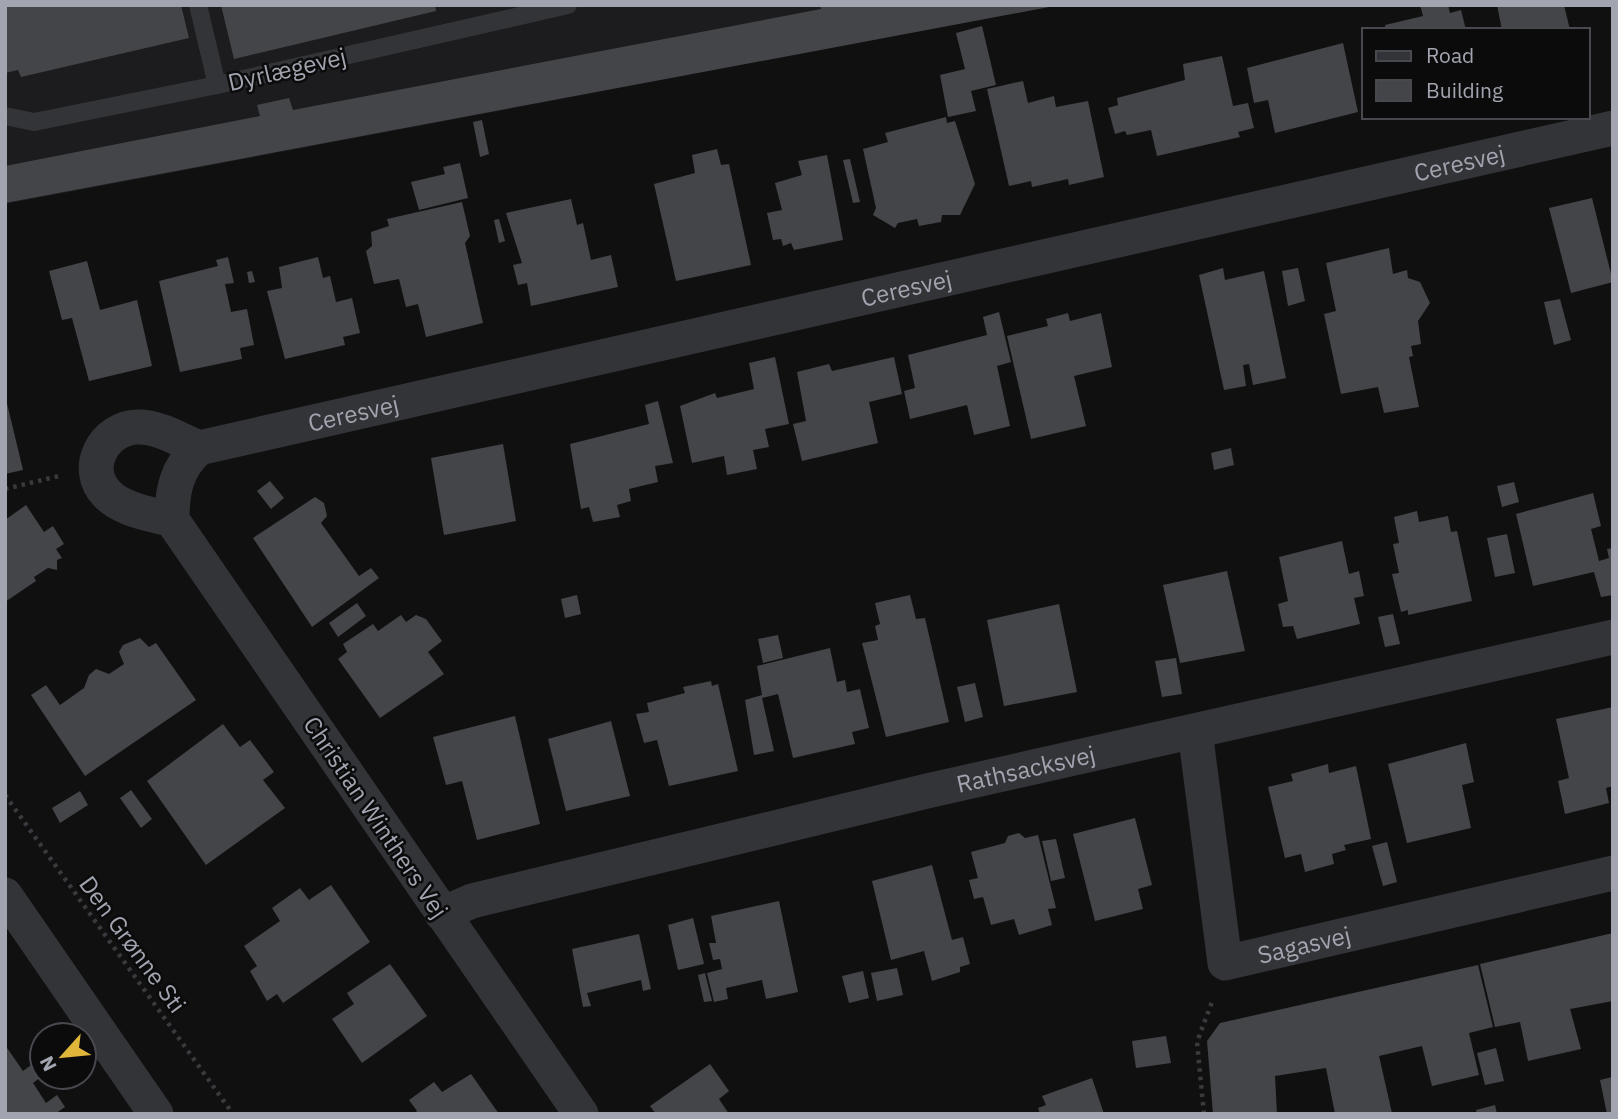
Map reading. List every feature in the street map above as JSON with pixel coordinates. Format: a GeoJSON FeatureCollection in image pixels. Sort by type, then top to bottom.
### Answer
{"type":"FeatureCollection","features":[{"type":"Feature","properties":{"kind":"street","name":"Ceresvej"},"geometry":{"type":"LineString","coordinates":[[199,448],[1613,128]]}},
{"type":"Feature","properties":{"kind":"street"},"geometry":{"type":"LineString","coordinates":[[152,428],[199,448],[183,462],[177,480],[172,520],[119,503],[107,495],[99,483],[96,470],[102,446],[111,436],[123,429],[152,428]]}},
{"type":"Feature","properties":{"kind":"street","name":"Christian Winthers Vej"},"geometry":{"type":"LineString","coordinates":[[172,520],[581,1114]]}},
{"type":"Feature","properties":{"kind":"street","name":"Rathsacksvej"},"geometry":{"type":"LineString","coordinates":[[442,914],[472,901],[1195,730],[1613,637]]}},
{"type":"Feature","properties":{"kind":"street","name":"Sagasvej"},"geometry":{"type":"LineString","coordinates":[[1195,730],[1226,963],[1613,873]]}},
{"type":"Feature","properties":{"kind":"street"},"geometry":{"type":"LineString","coordinates":[[5,895],[156,1114]]}},
{"type":"Feature","properties":{"kind":"lane"},"geometry":{"type":"LineString","coordinates":[[198,5],[217,85]]}},
{"type":"Feature","properties":{"kind":"lane","name":"Dyrlægevej"},"geometry":{"type":"LineString","coordinates":[[5,116],[33,122],[217,85],[568,5]]}},
{"type":"Feature","properties":{"kind":"path"},"geometry":{"type":"LineString","coordinates":[[5,489],[69,473],[96,470]]}},
{"type":"Feature","properties":{"kind":"path","name":"Den Grønne Sti"},"geometry":{"type":"LineString","coordinates":[[5,795],[233,1114]]}},
{"type":"Feature","properties":{"kind":"path"},"geometry":{"type":"LineString","coordinates":[[1204,1114],[1197,1042],[1226,963]]}},
{"type":"Feature","properties":{"kind":"shaded area"},"geometry":{"type":"Polygon","coordinates":[[[5,5],[1060,5],[5,204],[5,5]]]}},
{"type":"Feature","properties":{"kind":"building"},"geometry":{"type":"Polygon","coordinates":[[[5,5],[181,5],[189,38],[21,77],[18,70],[5,73],[5,5]]]}},
{"type":"Feature","properties":{"kind":"building"},"geometry":{"type":"Polygon","coordinates":[[[221,5],[435,5],[436,11],[234,59],[221,5]]]}},
{"type":"Feature","properties":{"kind":"building"},"geometry":{"type":"Polygon","coordinates":[[[820,5],[1049,7],[5,203],[5,166],[260,116],[257,105],[289,98],[293,110],[821,9],[820,5]]]}},
{"type":"Feature","properties":{"kind":"building"},"geometry":{"type":"Polygon","coordinates":[[[1420,5],[1448,5],[1450,13],[1461,10],[1466,28],[1386,28],[1385,25],[1423,16],[1420,5]]]}},
{"type":"Feature","properties":{"kind":"building"},"geometry":{"type":"Polygon","coordinates":[[[1497,5],[1564,5],[1570,28],[1502,28],[1497,5]]]}},
{"type":"Feature","properties":{"kind":"building"},"geometry":{"type":"Polygon","coordinates":[[[982,26],[996,85],[971,91],[976,111],[948,117],[940,75],[965,69],[956,33],[982,26]]]}},
{"type":"Feature","properties":{"kind":"building"},"geometry":{"type":"Polygon","coordinates":[[[1343,43],[1358,112],[1275,133],[1268,100],[1254,103],[1247,68],[1343,43]]]}},
{"type":"Feature","properties":{"kind":"building"},"geometry":{"type":"Polygon","coordinates":[[[1222,56],[1233,106],[1248,103],[1254,128],[1238,132],[1240,137],[1157,156],[1151,130],[1127,135],[1125,131],[1115,134],[1108,108],[1118,105],[1117,98],[1185,80],[1183,64],[1222,56]]]}},
{"type":"Feature","properties":{"kind":"building"},"geometry":{"type":"Polygon","coordinates":[[[1023,81],[1028,103],[1054,96],[1056,107],[1088,101],[1104,177],[1069,185],[1068,179],[1032,187],[1031,181],[1009,186],[987,89],[1023,81]]]}},
{"type":"Feature","properties":{"kind":"building"},"geometry":{"type":"Polygon","coordinates":[[[946,117],[947,123],[955,121],[975,184],[960,215],[942,215],[941,222],[919,226],[917,219],[898,223],[895,228],[873,215],[876,208],[863,149],[888,142],[885,133],[946,117]]]}},
{"type":"Feature","properties":{"kind":"building"},"geometry":{"type":"Polygon","coordinates":[[[482,120],[489,154],[480,157],[473,122],[482,120]]]}},
{"type":"Feature","properties":{"kind":"building"},"geometry":{"type":"Polygon","coordinates":[[[717,149],[721,165],[729,164],[751,265],[676,281],[654,184],[695,173],[692,155],[717,149]]]}},
{"type":"Feature","properties":{"kind":"building"},"geometry":{"type":"Polygon","coordinates":[[[827,155],[843,240],[794,250],[791,243],[783,246],[781,239],[773,240],[767,213],[782,210],[775,183],[802,175],[798,161],[827,155]]]}},
{"type":"Feature","properties":{"kind":"building"},"geometry":{"type":"Polygon","coordinates":[[[850,159],[860,202],[853,203],[843,160],[850,159]]]}},
{"type":"Feature","properties":{"kind":"building"},"geometry":{"type":"Polygon","coordinates":[[[460,163],[468,198],[419,210],[411,182],[445,174],[443,167],[460,163]]]}},
{"type":"Feature","properties":{"kind":"building"},"geometry":{"type":"Polygon","coordinates":[[[1592,198],[1613,282],[1571,293],[1549,208],[1592,198]]]}},
{"type":"Feature","properties":{"kind":"building"},"geometry":{"type":"Polygon","coordinates":[[[571,199],[577,225],[583,223],[591,260],[611,255],[618,287],[531,306],[527,283],[518,285],[513,265],[522,263],[506,213],[571,199]]]}},
{"type":"Feature","properties":{"kind":"building"},"geometry":{"type":"Polygon","coordinates":[[[462,202],[470,236],[465,243],[483,323],[426,337],[418,304],[406,307],[399,279],[374,284],[366,251],[372,246],[371,232],[389,226],[387,219],[462,202]]]}},
{"type":"Feature","properties":{"kind":"building"},"geometry":{"type":"Polygon","coordinates":[[[499,219],[505,241],[499,243],[494,220],[499,219]]]}},
{"type":"Feature","properties":{"kind":"building"},"geometry":{"type":"Polygon","coordinates":[[[1389,248],[1393,274],[1407,270],[1408,278],[1420,282],[1430,303],[1418,321],[1421,344],[1411,346],[1413,356],[1409,357],[1419,407],[1384,413],[1378,387],[1341,394],[1324,314],[1336,311],[1326,263],[1389,248]]]}},
{"type":"Feature","properties":{"kind":"building"},"geometry":{"type":"Polygon","coordinates":[[[228,257],[234,283],[225,284],[231,312],[247,309],[254,345],[240,348],[242,359],[180,372],[159,281],[218,266],[216,260],[228,257]]]}},
{"type":"Feature","properties":{"kind":"building"},"geometry":{"type":"Polygon","coordinates":[[[318,257],[323,278],[330,276],[336,302],[352,298],[360,333],[343,337],[345,345],[285,359],[267,291],[282,288],[279,267],[318,257]]]}},
{"type":"Feature","properties":{"kind":"building"},"geometry":{"type":"Polygon","coordinates":[[[87,261],[100,310],[137,300],[152,366],[89,381],[72,318],[62,320],[49,271],[87,261]]]}},
{"type":"Feature","properties":{"kind":"building"},"geometry":{"type":"Polygon","coordinates":[[[1223,268],[1225,280],[1264,271],[1286,378],[1253,385],[1249,364],[1243,365],[1246,386],[1224,390],[1199,275],[1223,268]]]}},
{"type":"Feature","properties":{"kind":"building"},"geometry":{"type":"Polygon","coordinates":[[[1298,268],[1305,301],[1288,306],[1282,271],[1298,268]]]}},
{"type":"Feature","properties":{"kind":"building"},"geometry":{"type":"Polygon","coordinates":[[[252,271],[255,282],[249,283],[247,272],[252,271]]]}},
{"type":"Feature","properties":{"kind":"building"},"geometry":{"type":"Polygon","coordinates":[[[1560,299],[1571,340],[1554,345],[1544,302],[1560,299]]]}},
{"type":"Feature","properties":{"kind":"building"},"geometry":{"type":"Polygon","coordinates":[[[999,312],[1011,362],[997,366],[1010,426],[974,435],[967,405],[910,419],[904,391],[915,388],[908,355],[987,335],[983,317],[999,312]]]}},
{"type":"Feature","properties":{"kind":"building"},"geometry":{"type":"Polygon","coordinates":[[[1068,313],[1070,321],[1101,313],[1112,367],[1074,376],[1086,426],[1031,439],[1007,336],[1048,326],[1046,319],[1068,313]]]}},
{"type":"Feature","properties":{"kind":"building"},"geometry":{"type":"Polygon","coordinates":[[[775,357],[789,424],[765,429],[769,447],[753,450],[757,469],[727,475],[724,456],[692,463],[680,406],[715,393],[717,398],[754,389],[749,363],[775,357]]]}},
{"type":"Feature","properties":{"kind":"building"},"geometry":{"type":"Polygon","coordinates":[[[894,357],[902,394],[869,402],[878,443],[802,461],[793,424],[806,421],[797,372],[829,364],[832,371],[894,357]]]}},
{"type":"Feature","properties":{"kind":"building"},"geometry":{"type":"Polygon","coordinates":[[[5,395],[23,470],[5,474],[5,395]]]}},
{"type":"Feature","properties":{"kind":"building"},"geometry":{"type":"Polygon","coordinates":[[[658,401],[673,463],[655,466],[658,482],[629,489],[631,501],[617,505],[620,517],[593,522],[589,507],[581,509],[570,444],[649,424],[645,405],[658,401]]]}},
{"type":"Feature","properties":{"kind":"building"},"geometry":{"type":"Polygon","coordinates":[[[503,444],[516,521],[444,535],[431,458],[503,444]]]}},
{"type":"Feature","properties":{"kind":"building"},"geometry":{"type":"Polygon","coordinates":[[[1231,448],[1234,465],[1214,470],[1211,453],[1231,448]]]}},
{"type":"Feature","properties":{"kind":"building"},"geometry":{"type":"Polygon","coordinates":[[[270,481],[284,498],[271,509],[257,491],[270,481]]]}},
{"type":"Feature","properties":{"kind":"building"},"geometry":{"type":"Polygon","coordinates":[[[1514,482],[1519,502],[1502,507],[1497,486],[1514,482]]]}},
{"type":"Feature","properties":{"kind":"building"},"geometry":{"type":"Polygon","coordinates":[[[1593,493],[1601,526],[1591,529],[1599,561],[1609,558],[1607,549],[1613,548],[1613,595],[1601,597],[1594,572],[1533,586],[1516,514],[1593,493]]]}},
{"type":"Feature","properties":{"kind":"building"},"geometry":{"type":"Polygon","coordinates":[[[315,497],[324,503],[327,516],[321,523],[359,576],[371,568],[379,578],[312,627],[253,538],[315,497]]]}},
{"type":"Feature","properties":{"kind":"building"},"geometry":{"type":"Polygon","coordinates":[[[26,505],[44,532],[53,526],[64,544],[56,549],[62,558],[57,560],[57,570],[48,568],[34,577],[36,581],[5,602],[5,520],[26,505]]]}},
{"type":"Feature","properties":{"kind":"building"},"geometry":{"type":"Polygon","coordinates":[[[1417,511],[1419,522],[1448,516],[1451,532],[1457,531],[1472,601],[1408,615],[1408,610],[1401,612],[1392,574],[1399,573],[1393,544],[1399,543],[1394,517],[1417,511]]]}},
{"type":"Feature","properties":{"kind":"building"},"geometry":{"type":"Polygon","coordinates":[[[1507,534],[1515,573],[1495,577],[1487,538],[1507,534]]]}},
{"type":"Feature","properties":{"kind":"building"},"geometry":{"type":"Polygon","coordinates":[[[1342,541],[1349,574],[1359,571],[1364,596],[1354,598],[1360,624],[1297,639],[1293,626],[1283,627],[1278,604],[1288,601],[1279,557],[1342,541]]]}},
{"type":"Feature","properties":{"kind":"building"},"geometry":{"type":"Polygon","coordinates":[[[1227,571],[1245,651],[1180,663],[1163,585],[1227,571]]]}},
{"type":"Feature","properties":{"kind":"building"},"geometry":{"type":"Polygon","coordinates":[[[577,595],[581,614],[565,618],[561,599],[577,595]]]}},
{"type":"Feature","properties":{"kind":"building"},"geometry":{"type":"Polygon","coordinates":[[[910,595],[916,619],[925,618],[949,722],[886,737],[862,643],[878,640],[875,626],[880,624],[875,603],[910,595]]]}},
{"type":"Feature","properties":{"kind":"building"},"geometry":{"type":"Polygon","coordinates":[[[357,603],[366,616],[338,637],[329,623],[357,603]]]}},
{"type":"Feature","properties":{"kind":"building"},"geometry":{"type":"Polygon","coordinates":[[[1059,604],[1077,692],[1004,706],[987,620],[1059,604]]]}},
{"type":"Feature","properties":{"kind":"building"},"geometry":{"type":"Polygon","coordinates":[[[1393,614],[1400,644],[1385,647],[1378,617],[1393,614]]]}},
{"type":"Feature","properties":{"kind":"building"},"geometry":{"type":"Polygon","coordinates":[[[401,615],[406,622],[416,615],[426,619],[442,641],[428,652],[444,674],[380,718],[338,659],[347,652],[343,644],[373,624],[378,631],[401,615]]]}},
{"type":"Feature","properties":{"kind":"building"},"geometry":{"type":"Polygon","coordinates":[[[778,635],[783,658],[763,663],[758,639],[778,635]]]}},
{"type":"Feature","properties":{"kind":"building"},"geometry":{"type":"Polygon","coordinates":[[[140,638],[149,647],[156,643],[196,700],[85,776],[31,695],[46,685],[60,705],[84,688],[89,675],[96,669],[109,674],[124,664],[119,652],[123,645],[140,638]]]}},
{"type":"Feature","properties":{"kind":"building"},"geometry":{"type":"Polygon","coordinates":[[[830,648],[837,682],[845,680],[847,692],[860,689],[869,728],[852,732],[855,744],[793,758],[778,694],[762,698],[774,751],[754,755],[745,700],[762,695],[757,666],[830,648]]]}},
{"type":"Feature","properties":{"kind":"building"},"geometry":{"type":"Polygon","coordinates":[[[1176,658],[1182,694],[1162,697],[1155,661],[1176,658]]]}},
{"type":"Feature","properties":{"kind":"building"},"geometry":{"type":"Polygon","coordinates":[[[711,681],[712,686],[718,684],[738,771],[669,786],[657,740],[644,743],[636,714],[649,712],[647,703],[685,693],[683,687],[711,681]]]}},
{"type":"Feature","properties":{"kind":"building"},"geometry":{"type":"Polygon","coordinates":[[[975,683],[983,717],[965,722],[957,687],[975,683]]]}},
{"type":"Feature","properties":{"kind":"building"},"geometry":{"type":"Polygon","coordinates":[[[1613,707],[1613,786],[1606,788],[1609,803],[1565,814],[1558,781],[1569,778],[1556,719],[1613,707]]]}},
{"type":"Feature","properties":{"kind":"building"},"geometry":{"type":"Polygon","coordinates":[[[515,716],[540,824],[477,840],[462,781],[446,785],[433,737],[515,716]]]}},
{"type":"Feature","properties":{"kind":"building"},"geometry":{"type":"Polygon","coordinates":[[[611,721],[630,796],[566,811],[548,739],[611,721]]]}},
{"type":"Feature","properties":{"kind":"building"},"geometry":{"type":"Polygon","coordinates":[[[223,724],[240,747],[250,740],[274,772],[263,780],[285,808],[206,865],[147,781],[223,724]]]}},
{"type":"Feature","properties":{"kind":"building"},"geometry":{"type":"Polygon","coordinates":[[[1466,743],[1474,782],[1462,785],[1471,828],[1407,843],[1388,764],[1466,743]]]}},
{"type":"Feature","properties":{"kind":"building"},"geometry":{"type":"Polygon","coordinates":[[[1328,764],[1329,773],[1356,766],[1371,839],[1344,845],[1346,850],[1332,854],[1334,864],[1305,872],[1301,854],[1285,858],[1268,787],[1293,781],[1291,774],[1328,764]]]}},
{"type":"Feature","properties":{"kind":"building"},"geometry":{"type":"Polygon","coordinates":[[[131,790],[152,819],[141,828],[120,798],[131,790]]]}},
{"type":"Feature","properties":{"kind":"building"},"geometry":{"type":"Polygon","coordinates":[[[80,791],[88,805],[60,823],[52,808],[80,791]]]}},
{"type":"Feature","properties":{"kind":"building"},"geometry":{"type":"Polygon","coordinates":[[[1135,818],[1152,885],[1138,889],[1143,909],[1095,921],[1073,834],[1135,818]]]}},
{"type":"Feature","properties":{"kind":"building"},"geometry":{"type":"Polygon","coordinates":[[[1019,833],[1025,838],[1038,835],[1056,908],[1048,909],[1052,925],[1019,935],[1014,919],[991,925],[983,897],[974,899],[969,880],[978,878],[971,852],[1005,843],[1008,836],[1019,833]]]}},
{"type":"Feature","properties":{"kind":"building"},"geometry":{"type":"Polygon","coordinates":[[[1056,839],[1065,878],[1051,881],[1042,841],[1056,839]]]}},
{"type":"Feature","properties":{"kind":"building"},"geometry":{"type":"Polygon","coordinates":[[[1387,842],[1397,882],[1383,886],[1372,846],[1387,842]]]}},
{"type":"Feature","properties":{"kind":"building"},"geometry":{"type":"Polygon","coordinates":[[[932,865],[952,940],[963,937],[970,964],[960,967],[960,972],[932,981],[924,951],[891,960],[872,881],[932,865]]]}},
{"type":"Feature","properties":{"kind":"building"},"geometry":{"type":"Polygon","coordinates":[[[331,885],[370,942],[283,1003],[277,994],[267,1001],[250,971],[257,966],[244,946],[280,921],[272,908],[300,888],[309,900],[331,885]]]}},
{"type":"Feature","properties":{"kind":"building"},"geometry":{"type":"Polygon","coordinates":[[[779,901],[798,992],[766,999],[762,980],[726,988],[728,999],[714,1002],[707,973],[722,969],[720,959],[713,960],[709,943],[716,943],[711,916],[779,901]]]}},
{"type":"Feature","properties":{"kind":"building"},"geometry":{"type":"Polygon","coordinates":[[[693,918],[704,964],[678,970],[668,925],[693,918]]]}},
{"type":"Feature","properties":{"kind":"building"},"geometry":{"type":"Polygon","coordinates":[[[1613,933],[1613,1001],[1570,1009],[1581,1049],[1528,1061],[1520,1022],[1495,1027],[1480,964],[1613,933]]]}},
{"type":"Feature","properties":{"kind":"building"},"geometry":{"type":"Polygon","coordinates":[[[639,934],[651,989],[643,991],[641,980],[587,993],[591,1006],[583,1007],[572,949],[639,934]]]}},
{"type":"Feature","properties":{"kind":"building"},"geometry":{"type":"Polygon","coordinates":[[[390,964],[427,1016],[362,1063],[332,1019],[354,1004],[347,993],[390,964]]]}},
{"type":"Feature","properties":{"kind":"building"},"geometry":{"type":"Polygon","coordinates":[[[1478,965],[1493,1027],[1469,1033],[1479,1075],[1432,1086],[1422,1046],[1379,1056],[1392,1113],[1335,1114],[1326,1068],[1275,1076],[1277,1114],[1213,1114],[1207,1041],[1220,1023],[1478,965]]]}},
{"type":"Feature","properties":{"kind":"building"},"geometry":{"type":"Polygon","coordinates":[[[897,968],[903,995],[877,1001],[871,973],[897,968]]]}},
{"type":"Feature","properties":{"kind":"building"},"geometry":{"type":"Polygon","coordinates":[[[863,971],[869,998],[849,1003],[842,976],[863,971]]]}},
{"type":"Feature","properties":{"kind":"building"},"geometry":{"type":"Polygon","coordinates":[[[705,973],[712,1001],[704,1002],[698,975],[705,973]]]}},
{"type":"Feature","properties":{"kind":"building"},"geometry":{"type":"Polygon","coordinates":[[[1166,1036],[1171,1063],[1136,1068],[1132,1041],[1166,1036]]]}},
{"type":"Feature","properties":{"kind":"building"},"geometry":{"type":"Polygon","coordinates":[[[5,1045],[23,1071],[28,1067],[28,1091],[38,1091],[46,1103],[57,1095],[65,1107],[55,1114],[5,1114],[5,1045]]]}},
{"type":"Feature","properties":{"kind":"building"},"geometry":{"type":"Polygon","coordinates":[[[1496,1048],[1504,1081],[1485,1085],[1477,1053],[1496,1048]]]}},
{"type":"Feature","properties":{"kind":"building"},"geometry":{"type":"Polygon","coordinates":[[[710,1064],[729,1091],[719,1099],[729,1114],[656,1114],[650,1106],[710,1064]]]}},
{"type":"Feature","properties":{"kind":"building"},"geometry":{"type":"Polygon","coordinates":[[[471,1074],[499,1114],[414,1114],[417,1111],[409,1100],[434,1082],[442,1092],[471,1074]]]}},
{"type":"Feature","properties":{"kind":"building"},"geometry":{"type":"Polygon","coordinates":[[[1612,1077],[1613,1113],[1607,1114],[1600,1080],[1612,1077]]]}},
{"type":"Feature","properties":{"kind":"building"},"geometry":{"type":"Polygon","coordinates":[[[1092,1078],[1104,1114],[1040,1114],[1038,1108],[1046,1105],[1042,1096],[1092,1078]]]}},
{"type":"Feature","properties":{"kind":"building"},"geometry":{"type":"Polygon","coordinates":[[[1495,1105],[1497,1114],[1477,1114],[1476,1110],[1495,1105]]]}}]}
